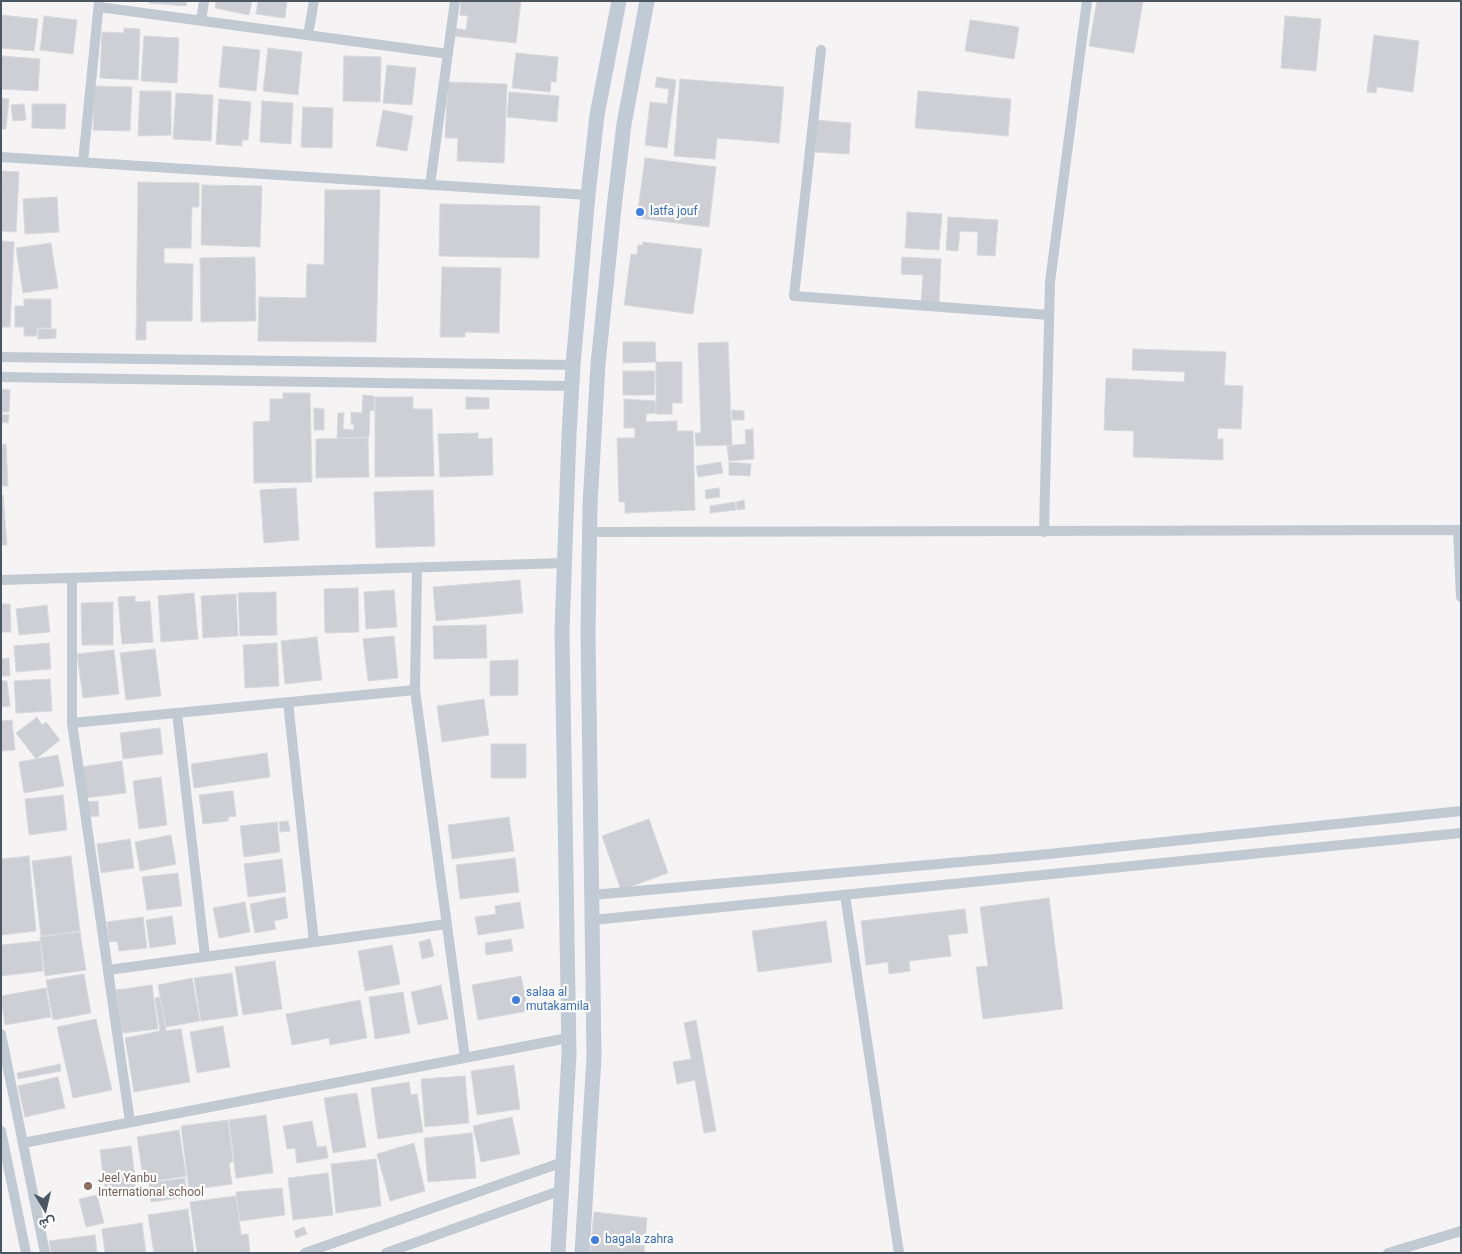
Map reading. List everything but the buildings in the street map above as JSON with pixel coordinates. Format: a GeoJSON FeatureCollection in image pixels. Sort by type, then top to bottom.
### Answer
{"type":"FeatureCollection","features":[{"type":"Feature","properties":{"kind":"street"},"geometry":{"type":"LineString","coordinates":[[201,21],[204,1]]}},
{"type":"Feature","properties":{"kind":"street"},"geometry":{"type":"LineString","coordinates":[[308,35],[314,1]]}},
{"type":"Feature","properties":{"kind":"street"},"geometry":{"type":"LineString","coordinates":[[430,185],[454,1]]}},
{"type":"Feature","properties":{"kind":"street"},"geometry":{"type":"LineString","coordinates":[[558,1253],[568,1038],[562,632],[573,365],[597,115],[619,1]]}},
{"type":"Feature","properties":{"kind":"street"},"geometry":{"type":"LineString","coordinates":[[582,1253],[594,1057],[588,633],[590,532],[598,364],[624,124],[647,1]]}},
{"type":"Feature","properties":{"kind":"street"},"geometry":{"type":"LineString","coordinates":[[1044,532],[1050,282],[1087,1]]}},
{"type":"Feature","properties":{"kind":"street"},"geometry":{"type":"LineString","coordinates":[[83,162],[99,4],[201,21],[448,54]]}},
{"type":"Feature","properties":{"kind":"street"},"geometry":{"type":"LineString","coordinates":[[821,50],[794,296],[1049,315]]}},
{"type":"Feature","properties":{"kind":"street"},"geometry":{"type":"LineString","coordinates":[[1,157],[588,195]]}},
{"type":"Feature","properties":{"kind":"street"},"geometry":{"type":"LineString","coordinates":[[1,357],[573,365]]}},
{"type":"Feature","properties":{"kind":"street"},"geometry":{"type":"LineString","coordinates":[[1,377],[572,386]]}},
{"type":"Feature","properties":{"kind":"street"},"geometry":{"type":"LineString","coordinates":[[590,532],[1458,530],[1461,597]]}},
{"type":"Feature","properties":{"kind":"street"},"geometry":{"type":"LineString","coordinates":[[1,580],[564,563]]}},
{"type":"Feature","properties":{"kind":"street"},"geometry":{"type":"LineString","coordinates":[[417,568],[415,690],[465,1058]]}},
{"type":"Feature","properties":{"kind":"street"},"geometry":{"type":"LineString","coordinates":[[72,578],[72,723],[130,1122]]}},
{"type":"Feature","properties":{"kind":"street"},"geometry":{"type":"LineString","coordinates":[[72,723],[415,690]]}},
{"type":"Feature","properties":{"kind":"street"},"geometry":{"type":"LineString","coordinates":[[288,702],[314,942]]}},
{"type":"Feature","properties":{"kind":"street"},"geometry":{"type":"LineString","coordinates":[[177,713],[205,956]]}},
{"type":"Feature","properties":{"kind":"street"},"geometry":{"type":"LineString","coordinates":[[592,895],[1039,855],[1461,811]]}},
{"type":"Feature","properties":{"kind":"street"},"geometry":{"type":"LineString","coordinates":[[593,920],[1461,833]]}},
{"type":"Feature","properties":{"kind":"street"},"geometry":{"type":"LineString","coordinates":[[844,895],[899,1253]]}},
{"type":"Feature","properties":{"kind":"street"},"geometry":{"type":"LineString","coordinates":[[108,970],[447,924]]}},
{"type":"Feature","properties":{"kind":"street"},"geometry":{"type":"LineString","coordinates":[[1,1034],[45,1253]]}},
{"type":"Feature","properties":{"kind":"street"},"geometry":{"type":"LineString","coordinates":[[23,1143],[568,1038]]}},
{"type":"Feature","properties":{"kind":"street"},"geometry":{"type":"LineString","coordinates":[[1,1132],[26,1253]]}},
{"type":"Feature","properties":{"kind":"street"},"geometry":{"type":"LineString","coordinates":[[305,1253],[563,1162]]}},
{"type":"Feature","properties":{"kind":"street"},"geometry":{"type":"LineString","coordinates":[[386,1253],[562,1190]]}},
{"type":"Feature","properties":{"kind":"street"},"geometry":{"type":"LineString","coordinates":[[1388,1253],[1461,1231]]}},
{"type":"Feature","properties":{"kind":"place","name":"latfa jouf"},"geometry":{"type":"Point","coordinates":[640,212]}},
{"type":"Feature","properties":{"kind":"place","name":"salaa al mutakamila"},"geometry":{"type":"Point","coordinates":[516,1000]}},
{"type":"Feature","properties":{"kind":"place","name":"Jeel Yanbu International school"},"geometry":{"type":"Point","coordinates":[88,1186]}},
{"type":"Feature","properties":{"kind":"place","name":"bagala zahra"},"geometry":{"type":"Point","coordinates":[595,1240]}}]}
